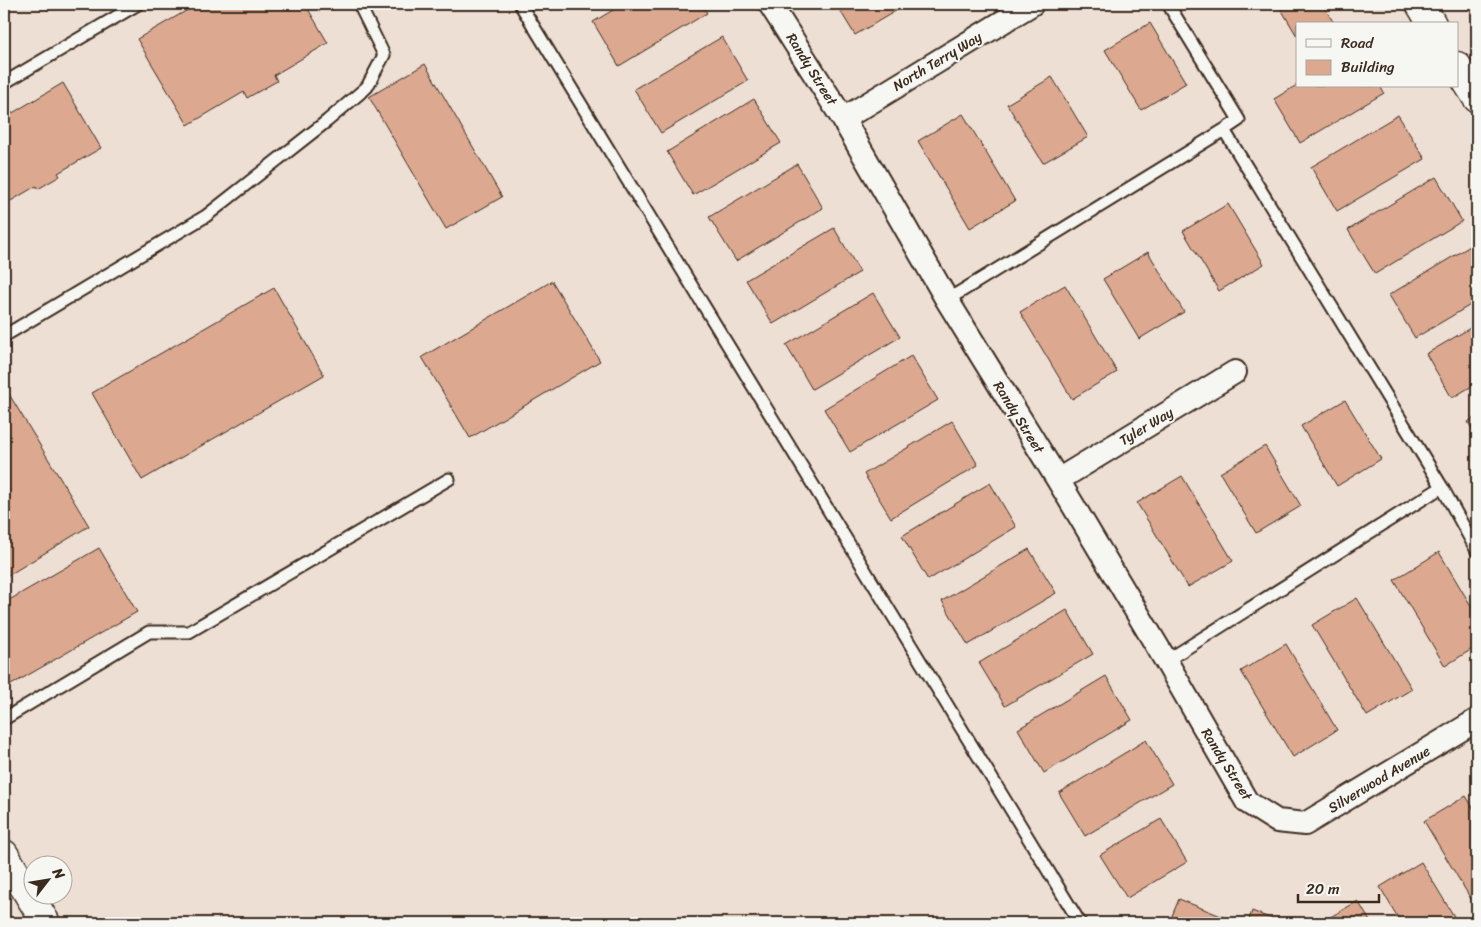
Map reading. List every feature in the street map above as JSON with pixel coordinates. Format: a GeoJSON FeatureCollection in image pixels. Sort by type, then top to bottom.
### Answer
{"type":"FeatureCollection","features":[{"type":"Feature","properties":{"kind":"street","name":"Randy Street"},"geometry":{"type":"LineString","coordinates":[[770,4],[843,119],[947,300],[1058,480],[1166,661],[1247,802],[1277,821]]}},
{"type":"Feature","properties":{"kind":"street","name":"North Terry Way"},"geometry":{"type":"LineString","coordinates":[[843,119],[1032,4]]}},
{"type":"Feature","properties":{"kind":"street"},"geometry":{"type":"LineString","coordinates":[[1420,4],[1431,22]]}},
{"type":"Feature","properties":{"kind":"street"},"geometry":{"type":"LineString","coordinates":[[1458,68],[1477,98]]}},
{"type":"Feature","properties":{"kind":"street","name":"Tyler Way"},"geometry":{"type":"LineString","coordinates":[[1058,480],[1235,372]]}},
{"type":"Feature","properties":{"kind":"street","name":"Silverwood Avenue"},"geometry":{"type":"LineString","coordinates":[[1277,821],[1305,824],[1477,720]]}},
{"type":"Feature","properties":{"kind":"street"},"geometry":{"type":"LineString","coordinates":[[4,854],[46,923]]}},
{"type":"Feature","properties":{"kind":"lane"},"geometry":{"type":"LineString","coordinates":[[4,83],[138,4]]}},
{"type":"Feature","properties":{"kind":"lane"},"geometry":{"type":"LineString","coordinates":[[4,336],[206,216],[327,121],[367,87],[384,55],[359,4]]}},
{"type":"Feature","properties":{"kind":"lane"},"geometry":{"type":"LineString","coordinates":[[520,4],[1080,923]]}},
{"type":"Feature","properties":{"kind":"lane"},"geometry":{"type":"LineString","coordinates":[[947,300],[1239,120],[1168,4]]}},
{"type":"Feature","properties":{"kind":"lane"},"geometry":{"type":"LineString","coordinates":[[1224,130],[1442,487],[1477,551]]}},
{"type":"Feature","properties":{"kind":"lane"},"geometry":{"type":"LineString","coordinates":[[4,719],[149,632],[189,632],[449,479]]}},
{"type":"Feature","properties":{"kind":"lane"},"geometry":{"type":"LineString","coordinates":[[1166,661],[1442,487]]}},
{"type":"Feature","properties":{"kind":"building"},"geometry":{"type":"Polygon","coordinates":[[[198,4],[305,4],[328,43],[274,75],[277,81],[247,98],[244,92],[188,125],[137,39],[198,4]]]}},
{"type":"Feature","properties":{"kind":"building"},"geometry":{"type":"Polygon","coordinates":[[[623,4],[701,4],[707,13],[619,66],[593,22],[623,4]]]}},
{"type":"Feature","properties":{"kind":"building"},"geometry":{"type":"Polygon","coordinates":[[[836,4],[897,4],[899,9],[855,35],[836,4]]]}},
{"type":"Feature","properties":{"kind":"building"},"geometry":{"type":"Polygon","coordinates":[[[1278,4],[1322,4],[1333,22],[1296,22],[1296,34],[1278,4]]]}},
{"type":"Feature","properties":{"kind":"building"},"geometry":{"type":"Polygon","coordinates":[[[1150,23],[1186,83],[1141,110],[1105,50],[1150,23]]]}},
{"type":"Feature","properties":{"kind":"building"},"geometry":{"type":"Polygon","coordinates":[[[722,37],[748,81],[661,133],[634,89],[722,37]]]}},
{"type":"Feature","properties":{"kind":"building"},"geometry":{"type":"Polygon","coordinates":[[[425,64],[502,197],[446,229],[369,97],[425,64]]]}},
{"type":"Feature","properties":{"kind":"building"},"geometry":{"type":"Polygon","coordinates":[[[1052,77],[1088,137],[1043,163],[1007,104],[1052,77]]]}},
{"type":"Feature","properties":{"kind":"building"},"geometry":{"type":"Polygon","coordinates":[[[63,83],[101,148],[58,173],[60,176],[38,189],[36,186],[4,205],[4,118],[63,83]]]}},
{"type":"Feature","properties":{"kind":"building"},"geometry":{"type":"Polygon","coordinates":[[[1296,86],[1296,88],[1381,88],[1384,93],[1300,143],[1274,99],[1296,86]]]}},
{"type":"Feature","properties":{"kind":"building"},"geometry":{"type":"Polygon","coordinates":[[[754,99],[781,143],[693,195],[667,152],[754,99]]]}},
{"type":"Feature","properties":{"kind":"building"},"geometry":{"type":"Polygon","coordinates":[[[963,114],[1015,201],[970,228],[918,141],[963,114]]]}},
{"type":"Feature","properties":{"kind":"building"},"geometry":{"type":"Polygon","coordinates":[[[1398,115],[1425,159],[1337,211],[1311,167],[1398,115]]]}},
{"type":"Feature","properties":{"kind":"building"},"geometry":{"type":"Polygon","coordinates":[[[797,164],[823,208],[736,261],[709,217],[797,164]]]}},
{"type":"Feature","properties":{"kind":"building"},"geometry":{"type":"Polygon","coordinates":[[[1436,177],[1462,221],[1375,274],[1348,230],[1436,177]]]}},
{"type":"Feature","properties":{"kind":"building"},"geometry":{"type":"Polygon","coordinates":[[[1228,204],[1264,264],[1219,291],[1183,231],[1228,204]]]}},
{"type":"Feature","properties":{"kind":"building"},"geometry":{"type":"Polygon","coordinates":[[[834,228],[860,272],[773,324],[746,280],[834,228]]]}},
{"type":"Feature","properties":{"kind":"building"},"geometry":{"type":"Polygon","coordinates":[[[1477,242],[1477,301],[1415,338],[1389,295],[1477,242]]]}},
{"type":"Feature","properties":{"kind":"building"},"geometry":{"type":"Polygon","coordinates":[[[1148,252],[1184,312],[1139,339],[1103,279],[1148,252]]]}},
{"type":"Feature","properties":{"kind":"building"},"geometry":{"type":"Polygon","coordinates":[[[552,281],[600,361],[470,438],[422,357],[552,281]]]}},
{"type":"Feature","properties":{"kind":"building"},"geometry":{"type":"Polygon","coordinates":[[[1065,285],[1117,372],[1072,399],[1020,312],[1065,285]]]}},
{"type":"Feature","properties":{"kind":"building"},"geometry":{"type":"Polygon","coordinates":[[[274,288],[324,375],[142,480],[92,393],[274,288]]]}},
{"type":"Feature","properties":{"kind":"building"},"geometry":{"type":"Polygon","coordinates":[[[873,293],[900,337],[812,389],[786,345],[873,293]]]}},
{"type":"Feature","properties":{"kind":"building"},"geometry":{"type":"Polygon","coordinates":[[[1477,324],[1477,383],[1452,398],[1426,354],[1477,324]]]}},
{"type":"Feature","properties":{"kind":"building"},"geometry":{"type":"Polygon","coordinates":[[[911,356],[938,400],[850,452],[824,409],[911,356]]]}},
{"type":"Feature","properties":{"kind":"building"},"geometry":{"type":"Polygon","coordinates":[[[4,386],[89,526],[4,578],[4,386]]]}},
{"type":"Feature","properties":{"kind":"building"},"geometry":{"type":"Polygon","coordinates":[[[1345,400],[1381,459],[1337,486],[1301,426],[1345,400]]]}},
{"type":"Feature","properties":{"kind":"building"},"geometry":{"type":"Polygon","coordinates":[[[1477,416],[1477,438],[1468,422],[1477,416]]]}},
{"type":"Feature","properties":{"kind":"building"},"geometry":{"type":"Polygon","coordinates":[[[952,421],[978,465],[891,518],[864,474],[952,421]]]}},
{"type":"Feature","properties":{"kind":"building"},"geometry":{"type":"Polygon","coordinates":[[[1265,446],[1301,506],[1256,533],[1220,473],[1265,446]]]}},
{"type":"Feature","properties":{"kind":"building"},"geometry":{"type":"Polygon","coordinates":[[[1182,476],[1233,561],[1188,587],[1137,503],[1182,476]]]}},
{"type":"Feature","properties":{"kind":"building"},"geometry":{"type":"Polygon","coordinates":[[[990,483],[1016,527],[928,580],[902,536],[990,483]]]}},
{"type":"Feature","properties":{"kind":"building"},"geometry":{"type":"Polygon","coordinates":[[[99,548],[137,612],[4,689],[4,603],[99,548]]]}},
{"type":"Feature","properties":{"kind":"building"},"geometry":{"type":"Polygon","coordinates":[[[1029,549],[1056,593],[968,645],[942,601],[1029,549]]]}},
{"type":"Feature","properties":{"kind":"building"},"geometry":{"type":"Polygon","coordinates":[[[1439,552],[1477,616],[1477,646],[1445,666],[1394,580],[1439,552]]]}},
{"type":"Feature","properties":{"kind":"building"},"geometry":{"type":"Polygon","coordinates":[[[1357,598],[1412,689],[1367,716],[1312,625],[1357,598]]]}},
{"type":"Feature","properties":{"kind":"building"},"geometry":{"type":"Polygon","coordinates":[[[1067,610],[1093,654],[1005,706],[979,663],[1067,610]]]}},
{"type":"Feature","properties":{"kind":"building"},"geometry":{"type":"Polygon","coordinates":[[[1286,644],[1337,730],[1293,757],[1241,671],[1286,644]]]}},
{"type":"Feature","properties":{"kind":"building"},"geometry":{"type":"Polygon","coordinates":[[[1106,676],[1132,720],[1044,773],[1018,729],[1106,676]]]}},
{"type":"Feature","properties":{"kind":"building"},"geometry":{"type":"Polygon","coordinates":[[[1146,740],[1172,784],[1085,836],[1059,793],[1146,740]]]}},
{"type":"Feature","properties":{"kind":"building"},"geometry":{"type":"Polygon","coordinates":[[[1466,796],[1477,814],[1477,909],[1424,821],[1466,796]]]}},
{"type":"Feature","properties":{"kind":"building"},"geometry":{"type":"Polygon","coordinates":[[[1161,819],[1187,862],[1127,898],[1100,855],[1161,819]]]}},
{"type":"Feature","properties":{"kind":"building"},"geometry":{"type":"Polygon","coordinates":[[[1421,862],[1458,923],[1401,923],[1380,887],[1421,862]]]}},
{"type":"Feature","properties":{"kind":"building"},"geometry":{"type":"Polygon","coordinates":[[[1179,899],[1226,918],[1224,923],[1169,923],[1179,899]]]}},
{"type":"Feature","properties":{"kind":"building"},"geometry":{"type":"Polygon","coordinates":[[[1358,901],[1371,923],[1320,923],[1358,901]]]}},
{"type":"Feature","properties":{"kind":"building"},"geometry":{"type":"Polygon","coordinates":[[[1252,911],[1282,923],[1248,923],[1252,911]]]}}]}
